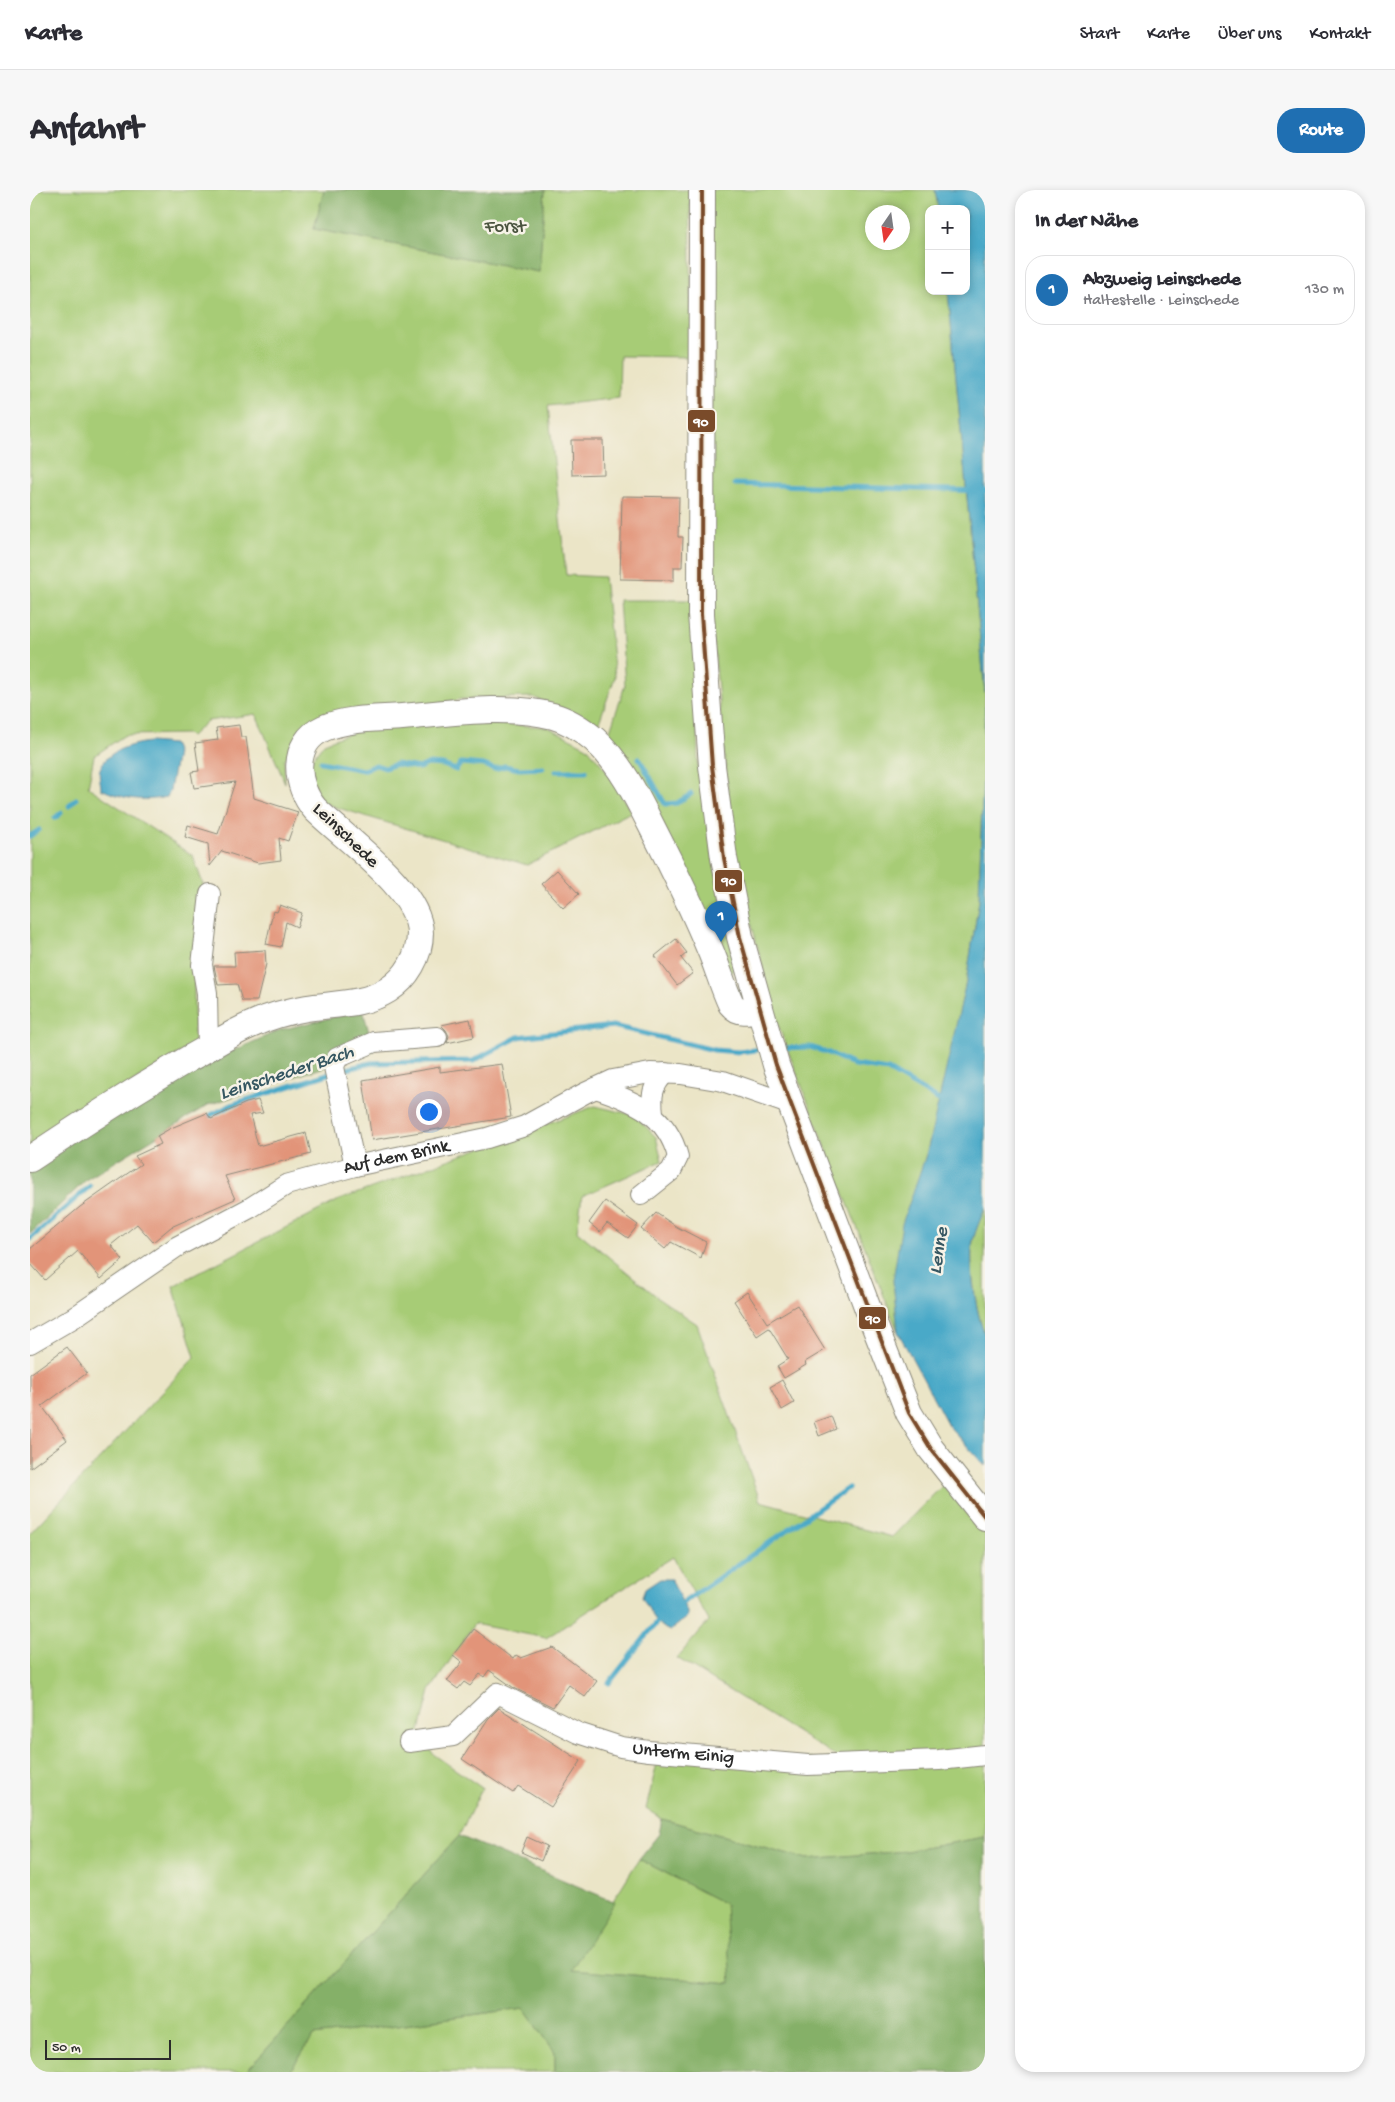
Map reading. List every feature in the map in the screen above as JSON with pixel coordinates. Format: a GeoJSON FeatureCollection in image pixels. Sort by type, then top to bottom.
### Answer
{"type":"FeatureCollection","features":[{"type":"Feature","properties":{"kind":"main road"},"geometry":{"type":"LineString","coordinates":[[702,190],[701,614],[712,766],[724,858],[740,937],[773,1053],[909,1413],[931,1449],[985,1517]]}},
{"type":"Feature","properties":{"kind":"main road","name":"Leinschede"},"geometry":{"type":"LineString","coordinates":[[30,1159],[150,1082],[233,1033],[270,1017],[305,1009],[359,1002],[374,997],[387,990],[404,976],[411,966],[420,942],[420,932],[415,911],[394,882],[326,819],[304,794],[299,778],[300,759],[307,743],[316,733],[333,725],[374,719],[502,711],[538,713],[567,722],[597,742],[619,768],[637,798],[707,943],[731,1004],[742,1012],[760,1008]]}},
{"type":"Feature","properties":{"kind":"street"},"geometry":{"type":"LineString","coordinates":[[208,1048],[206,993],[202,965],[210,894]]}},
{"type":"Feature","properties":{"kind":"street"},"geometry":{"type":"LineString","coordinates":[[355,1166],[336,1073],[337,1058],[374,1042],[437,1037]]}},
{"type":"Feature","properties":{"kind":"street","name":"Auf dem Brink"},"geometry":{"type":"LineString","coordinates":[[30,1343],[73,1318],[178,1246],[250,1208],[286,1185],[355,1166],[487,1138],[525,1126],[613,1080],[650,1073],[665,1073],[723,1081],[792,1105]]}},
{"type":"Feature","properties":{"kind":"street"},"geometry":{"type":"LineString","coordinates":[[653,1114],[651,1100],[653,1089],[657,1081],[665,1073]]}},
{"type":"Feature","properties":{"kind":"street"},"geometry":{"type":"LineString","coordinates":[[596,1088],[632,1102],[653,1114],[667,1129],[675,1144],[678,1157],[671,1171],[641,1195]]}},
{"type":"Feature","properties":{"kind":"street","name":"Unterm Einig"},"geometry":{"type":"LineString","coordinates":[[409,1742],[453,1736],[498,1693],[578,1733],[621,1747],[650,1751],[808,1765],[939,1760],[985,1755]]}},
{"type":"Feature","properties":{"kind":"green space"},"geometry":{"type":"Polygon","coordinates":[[[38,190],[324,190],[314,229],[539,272],[545,190],[690,190],[692,357],[620,356],[619,398],[548,406],[566,575],[604,577],[615,677],[597,728],[569,712],[533,697],[462,699],[311,729],[284,760],[285,783],[256,714],[207,721],[191,736],[187,734],[125,735],[94,756],[88,787],[193,856],[205,890],[204,921],[194,985],[194,1044],[30,1146],[30,203],[38,190]]]}},
{"type":"Feature","properties":{"kind":"green space","name":"Forst"},"geometry":{"type":"Polygon","coordinates":[[[324,190],[545,190],[539,272],[314,229],[324,190]]]}},
{"type":"Feature","properties":{"kind":"green space"},"geometry":{"type":"Polygon","coordinates":[[[707,190],[935,190],[938,205],[925,205],[925,295],[948,295],[985,693],[979,901],[966,982],[940,1101],[893,1280],[898,1332],[776,1020],[734,854],[711,616],[707,190]]]}},
{"type":"Feature","properties":{"kind":"green space"},"geometry":{"type":"Polygon","coordinates":[[[619,600],[694,600],[698,768],[714,864],[736,969],[728,974],[608,737],[625,685],[619,600]]]}},
{"type":"Feature","properties":{"kind":"green space"},"geometry":{"type":"Polygon","coordinates":[[[454,722],[548,727],[587,747],[607,771],[631,812],[527,865],[332,806],[307,794],[301,773],[324,743],[374,724],[454,722]]]}},
{"type":"Feature","properties":{"kind":"green space"},"geometry":{"type":"Polygon","coordinates":[[[363,1010],[374,1051],[208,1105],[87,1179],[30,1234],[30,1166],[199,1066],[280,1030],[363,1010]]]}},
{"type":"Feature","properties":{"kind":"green space"},"geometry":{"type":"Polygon","coordinates":[[[595,1106],[634,1115],[656,1137],[662,1161],[582,1196],[577,1231],[660,1299],[697,1324],[760,1501],[892,1537],[943,1485],[985,1532],[985,1752],[843,1761],[677,1658],[709,1621],[673,1557],[546,1638],[474,1624],[430,1691],[420,1731],[433,1754],[482,1788],[459,1836],[246,2072],[30,2072],[30,1533],[195,1357],[173,1286],[339,1200],[595,1106]]]}},
{"type":"Feature","properties":{"kind":"green space"},"geometry":{"type":"Polygon","coordinates":[[[985,1208],[985,1335],[976,1302],[972,1251],[974,1237],[985,1208]]]}},
{"type":"Feature","properties":{"kind":"green space"},"geometry":{"type":"Polygon","coordinates":[[[985,1758],[985,1837],[907,1851],[807,1859],[662,1819],[646,1809],[658,1759],[985,1758]]]}},
{"type":"Feature","properties":{"kind":"green space"},"geometry":{"type":"Polygon","coordinates":[[[662,1819],[807,1859],[907,1851],[985,1837],[985,2072],[555,2072],[555,2052],[524,2008],[314,2036],[289,2072],[246,2072],[459,1836],[615,1902],[571,1970],[731,1983],[725,1904],[639,1859],[659,1834],[662,1819]]]}},
{"type":"Feature","properties":{"kind":"green space"},"geometry":{"type":"Polygon","coordinates":[[[639,1859],[725,1904],[732,1983],[570,1970],[639,1859]]]}},
{"type":"Feature","properties":{"kind":"green space"},"geometry":{"type":"Polygon","coordinates":[[[524,2008],[555,2052],[555,2072],[289,2072],[314,2036],[524,2008]]]}},
{"type":"Feature","properties":{"kind":"water"},"geometry":{"type":"Polygon","coordinates":[[[935,190],[985,190],[985,693],[948,295],[970,295],[970,205],[937,205],[935,190]]]}},
{"type":"Feature","properties":{"kind":"water","name":"Lenne"},"geometry":{"type":"Polygon","coordinates":[[[985,706],[985,1208],[973,1240],[971,1261],[976,1302],[985,1335],[985,1466],[948,1425],[898,1332],[893,1280],[902,1224],[927,1152],[966,982],[979,901],[985,706]]]}},
{"type":"Feature","properties":{"kind":"water"},"geometry":{"type":"Polygon","coordinates":[[[150,742],[173,744],[177,753],[167,797],[134,799],[101,789],[99,771],[103,762],[108,757],[128,746],[150,742]]]}},
{"type":"Feature","properties":{"kind":"water"},"geometry":{"type":"Polygon","coordinates":[[[660,1579],[671,1579],[687,1612],[687,1617],[670,1631],[657,1621],[642,1597],[645,1589],[660,1579]]]}},
{"type":"Feature","properties":{"kind":"building"},"geometry":{"type":"Polygon","coordinates":[[[571,440],[603,440],[604,474],[572,475],[571,440]]]}},
{"type":"Feature","properties":{"kind":"building"},"geometry":{"type":"Polygon","coordinates":[[[622,496],[679,497],[678,537],[683,537],[682,567],[674,567],[674,580],[620,579],[622,496]]]}},
{"type":"Feature","properties":{"kind":"building"},"geometry":{"type":"Polygon","coordinates":[[[239,725],[241,737],[246,737],[254,798],[298,812],[288,841],[279,838],[281,860],[258,863],[222,851],[210,866],[208,844],[185,837],[188,825],[218,834],[235,782],[194,788],[191,772],[199,771],[195,743],[218,740],[216,728],[239,725]]]}},
{"type":"Feature","properties":{"kind":"building"},"geometry":{"type":"Polygon","coordinates":[[[557,870],[579,894],[563,908],[541,884],[557,870]]]}},
{"type":"Feature","properties":{"kind":"building"},"geometry":{"type":"Polygon","coordinates":[[[280,905],[302,913],[297,927],[286,922],[281,947],[266,944],[273,911],[277,912],[280,905]]]}},
{"type":"Feature","properties":{"kind":"building"},"geometry":{"type":"Polygon","coordinates":[[[676,939],[687,953],[681,958],[693,973],[677,985],[655,956],[676,939]]]}},
{"type":"Feature","properties":{"kind":"building"},"geometry":{"type":"Polygon","coordinates":[[[265,950],[266,964],[257,1001],[242,1001],[237,984],[218,985],[214,966],[235,966],[234,952],[265,950]]]}},
{"type":"Feature","properties":{"kind":"building"},"geometry":{"type":"Polygon","coordinates":[[[470,1019],[474,1037],[447,1043],[449,1036],[441,1025],[470,1019]]]}},
{"type":"Feature","properties":{"kind":"building"},"geometry":{"type":"Polygon","coordinates":[[[502,1064],[511,1117],[372,1140],[363,1080],[440,1067],[440,1072],[502,1064]]]}},
{"type":"Feature","properties":{"kind":"building"},"geometry":{"type":"Polygon","coordinates":[[[258,1100],[263,1113],[250,1115],[258,1146],[306,1133],[311,1154],[225,1176],[235,1199],[171,1227],[153,1242],[137,1224],[111,1245],[123,1260],[101,1279],[78,1251],[45,1280],[30,1263],[30,1249],[80,1207],[141,1164],[135,1156],[161,1144],[157,1136],[207,1113],[211,1119],[246,1103],[258,1100]]]}},
{"type":"Feature","properties":{"kind":"building"},"geometry":{"type":"Polygon","coordinates":[[[605,1201],[638,1225],[628,1238],[607,1223],[600,1232],[589,1223],[605,1201]]]}},
{"type":"Feature","properties":{"kind":"building"},"geometry":{"type":"Polygon","coordinates":[[[656,1213],[677,1227],[706,1242],[701,1258],[671,1242],[665,1249],[641,1229],[656,1213]]]}},
{"type":"Feature","properties":{"kind":"building"},"geometry":{"type":"Polygon","coordinates":[[[747,1292],[767,1323],[797,1305],[825,1350],[805,1362],[806,1365],[784,1378],[777,1366],[788,1359],[769,1328],[757,1336],[734,1301],[747,1292]]]}},
{"type":"Feature","properties":{"kind":"building"},"geometry":{"type":"Polygon","coordinates":[[[67,1347],[87,1373],[42,1406],[67,1440],[30,1468],[30,1374],[67,1347]]]}},
{"type":"Feature","properties":{"kind":"building"},"geometry":{"type":"Polygon","coordinates":[[[782,1380],[794,1403],[782,1410],[770,1387],[782,1380]]]}},
{"type":"Feature","properties":{"kind":"building"},"geometry":{"type":"Polygon","coordinates":[[[831,1416],[836,1429],[819,1436],[814,1422],[831,1416]]]}},
{"type":"Feature","properties":{"kind":"building"},"geometry":{"type":"Polygon","coordinates":[[[473,1629],[513,1659],[516,1655],[521,1658],[552,1647],[597,1681],[585,1697],[569,1685],[553,1707],[514,1688],[489,1670],[484,1677],[480,1674],[470,1686],[464,1682],[458,1689],[447,1681],[462,1662],[453,1655],[473,1629]]]}},
{"type":"Feature","properties":{"kind":"building"},"geometry":{"type":"Polygon","coordinates":[[[499,1708],[581,1761],[551,1807],[518,1786],[513,1793],[462,1759],[488,1719],[499,1708]]]}},
{"type":"Feature","properties":{"kind":"building"},"geometry":{"type":"Polygon","coordinates":[[[527,1837],[547,1846],[541,1861],[521,1852],[527,1837]]]}},
{"type":"Feature","properties":{"kind":"waterway"},"geometry":{"type":"LineString","coordinates":[[735,484],[985,491]]}},
{"type":"Feature","properties":{"kind":"waterway"},"geometry":{"type":"LineString","coordinates":[[639,758],[665,804],[677,803],[691,794]]}},
{"type":"Feature","properties":{"kind":"waterway"},"geometry":{"type":"LineString","coordinates":[[321,762],[363,770],[376,765],[385,768],[396,764],[419,768],[428,764],[443,765],[456,770],[461,763],[484,765],[494,769],[505,766],[519,769],[543,768]]}},
{"type":"Feature","properties":{"kind":"waterway"},"geometry":{"type":"LineString","coordinates":[[556,771],[586,771]]}},
{"type":"Feature","properties":{"kind":"waterway"},"geometry":{"type":"LineString","coordinates":[[69,806],[76,799]]}},
{"type":"Feature","properties":{"kind":"waterway"},"geometry":{"type":"LineString","coordinates":[[55,818],[61,813]]}},
{"type":"Feature","properties":{"kind":"waterway"},"geometry":{"type":"LineString","coordinates":[[30,836],[39,830]]}},
{"type":"Feature","properties":{"kind":"waterway","name":"Leinscheder Bach"},"geometry":{"type":"LineString","coordinates":[[339,1071],[371,1063],[473,1061],[518,1037],[613,1026],[714,1050],[739,1052],[763,1049]]}},
{"type":"Feature","properties":{"kind":"waterway","name":"Leinscheder Bach"},"geometry":{"type":"LineString","coordinates":[[779,1048],[810,1047],[829,1053],[854,1065],[888,1070],[944,1103]]}},
{"type":"Feature","properties":{"kind":"waterway","name":"Leinscheder Bach"},"geometry":{"type":"LineString","coordinates":[[211,1115],[234,1104],[331,1073]]}},
{"type":"Feature","properties":{"kind":"waterway","name":"Leinscheder Bach"},"geometry":{"type":"LineString","coordinates":[[30,1239],[90,1186]]}},
{"type":"Feature","properties":{"kind":"waterway"},"geometry":{"type":"LineString","coordinates":[[684,1602],[848,1488]]}},
{"type":"Feature","properties":{"kind":"waterway"},"geometry":{"type":"LineString","coordinates":[[609,1683],[657,1622]]}},
{"type":"Feature","properties":{"kind":"transit line","name":"90"},"geometry":{"type":"LineString","coordinates":[[702,190],[701,614],[712,766],[724,858],[740,937],[776,1065],[909,1413],[931,1449],[985,1517]]}},
{"type":"Feature","properties":{"kind":"place","name":"Abzweig Leinschede"},"geometry":{"type":"Point","coordinates":[721,942]}}]}
